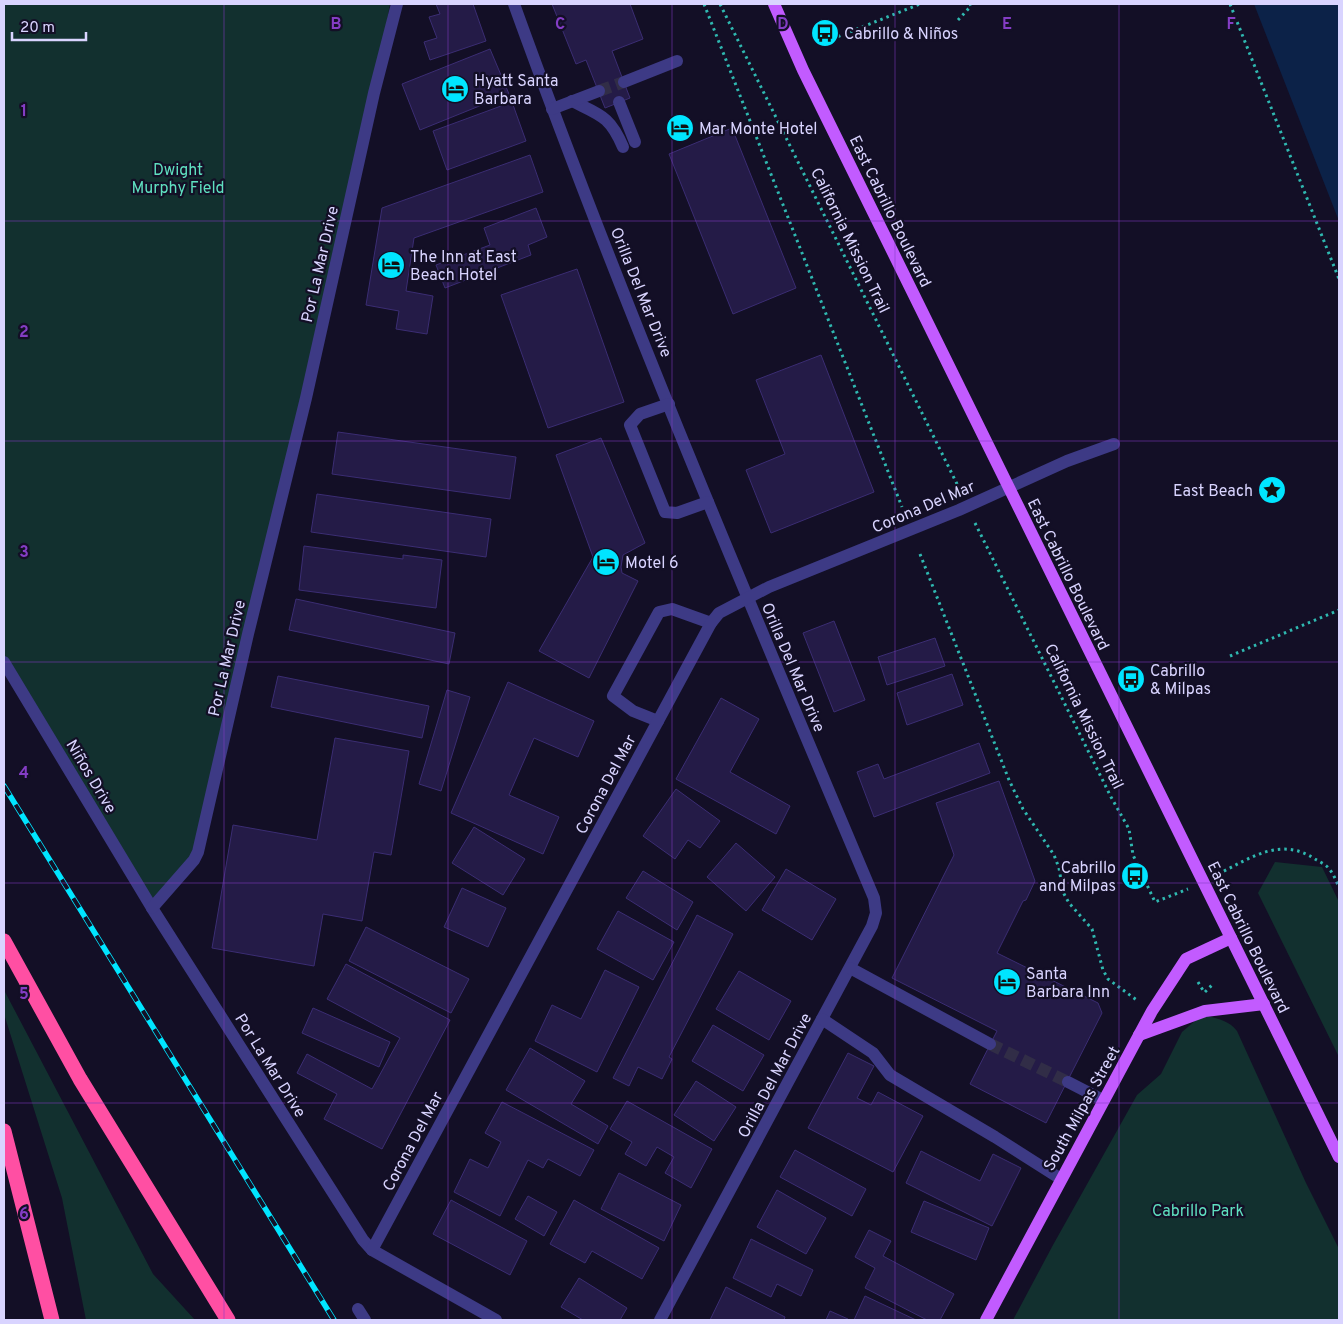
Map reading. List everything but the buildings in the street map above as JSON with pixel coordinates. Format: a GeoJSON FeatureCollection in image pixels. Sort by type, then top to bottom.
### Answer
{"type":"FeatureCollection","features":[{"type":"Feature","properties":{"kind":"highway"},"geometry":{"type":"LineString","coordinates":[[4,942],[80,1079],[228,1320]]}},
{"type":"Feature","properties":{"kind":"highway"},"geometry":{"type":"LineString","coordinates":[[4,1131],[52,1320]]}},
{"type":"Feature","properties":{"kind":"main road","name":"East Cabrillo Boulevard"},"geometry":{"type":"LineString","coordinates":[[774,4],[803,70],[1339,1158]]}},
{"type":"Feature","properties":{"kind":"main road","name":"South Milpas Street"},"geometry":{"type":"LineString","coordinates":[[986,1320],[1152,1011],[1186,959],[1231,938]]}},
{"type":"Feature","properties":{"kind":"main road"},"geometry":{"type":"LineString","coordinates":[[1139,1034],[1205,1011],[1264,1004]]}},
{"type":"Feature","properties":{"kind":"street","name":"Por La Mar Drive"},"geometry":{"type":"LineString","coordinates":[[372,1250],[363,1240],[152,908],[194,860],[198,852],[246,643],[306,398],[374,93],[397,4]]}},
{"type":"Feature","properties":{"kind":"street","name":"Orilla Del Mar Drive"},"geometry":{"type":"LineString","coordinates":[[514,4],[552,109],[708,502],[874,898],[876,913],[872,926],[850,968],[660,1320]]}},
{"type":"Feature","properties":{"kind":"street"},"geometry":{"type":"LineString","coordinates":[[624,82],[676,61]]}},
{"type":"Feature","properties":{"kind":"street"},"geometry":{"type":"LineString","coordinates":[[552,109],[599,91]]}},
{"type":"Feature","properties":{"kind":"street"},"geometry":{"type":"LineString","coordinates":[[572,101],[607,119],[629,144],[619,102]]}},
{"type":"Feature","properties":{"kind":"street"},"geometry":{"type":"LineString","coordinates":[[669,404],[640,414],[630,425],[665,512],[678,513],[708,502]]}},
{"type":"Feature","properties":{"kind":"street","name":"Corona Del Mar"},"geometry":{"type":"LineString","coordinates":[[372,1250],[711,623],[719,613],[747,597],[959,510],[1067,461],[1114,444]]}},
{"type":"Feature","properties":{"kind":"street"},"geometry":{"type":"LineString","coordinates":[[658,721],[633,711],[613,696],[659,612],[672,609],[711,623]]}},
{"type":"Feature","properties":{"kind":"street","name":"Niños Drive"},"geometry":{"type":"LineString","coordinates":[[4,662],[152,908]]}},
{"type":"Feature","properties":{"kind":"street"},"geometry":{"type":"LineString","coordinates":[[850,968],[990,1044]]}},
{"type":"Feature","properties":{"kind":"street"},"geometry":{"type":"LineString","coordinates":[[822,1019],[873,1053],[890,1075],[995,1137],[1061,1179]]}},
{"type":"Feature","properties":{"kind":"street"},"geometry":{"type":"LineString","coordinates":[[1068,1082],[1103,1100]]}},
{"type":"Feature","properties":{"kind":"street"},"geometry":{"type":"LineString","coordinates":[[372,1250],[496,1320]]}},
{"type":"Feature","properties":{"kind":"street"},"geometry":{"type":"LineString","coordinates":[[358,1309],[365,1320]]}},
{"type":"Feature","properties":{"kind":"path"},"geometry":{"type":"LineString","coordinates":[[704,4],[902,507]]}},
{"type":"Feature","properties":{"kind":"path","name":"California Mission Trail"},"geometry":{"type":"LineString","coordinates":[[720,4],[959,488]]}},
{"type":"Feature","properties":{"kind":"path"},"geometry":{"type":"LineString","coordinates":[[832,39],[920,4]]}},
{"type":"Feature","properties":{"kind":"path"},"geometry":{"type":"LineString","coordinates":[[958,20],[971,6],[970,4]]}},
{"type":"Feature","properties":{"kind":"path"},"geometry":{"type":"LineString","coordinates":[[1230,4],[1339,279]]}},
{"type":"Feature","properties":{"kind":"path","name":"California Mission Trail"},"geometry":{"type":"LineString","coordinates":[[978,528],[1129,829],[1133,856],[1156,902],[1172,896]]}},
{"type":"Feature","properties":{"kind":"path"},"geometry":{"type":"LineString","coordinates":[[920,554],[1009,780],[1023,808],[1054,855],[1059,868],[1063,892],[1069,903],[1092,929],[1103,970],[1108,979],[1124,990]]}},
{"type":"Feature","properties":{"kind":"path"},"geometry":{"type":"LineString","coordinates":[[1230,656],[1339,610]]}},
{"type":"Feature","properties":{"kind":"path"},"geometry":{"type":"LineString","coordinates":[[1225,871],[1236,864],[1263,853],[1288,848],[1308,854],[1329,868],[1339,887]]}},
{"type":"Feature","properties":{"kind":"path"},"geometry":{"type":"LineString","coordinates":[[1198,982],[1204,992],[1213,984]]}},
{"type":"Feature","properties":{"kind":"green space","name":"Dwight Murphy Field"},"geometry":{"type":"Polygon","coordinates":[[[4,4],[390,4],[374,93],[198,852],[152,908],[4,662],[4,4]]]}},
{"type":"Feature","properties":{"kind":"green space"},"geometry":{"type":"Polygon","coordinates":[[[1275,862],[1322,867],[1339,902],[1339,1057],[1258,893],[1275,862]]]}},
{"type":"Feature","properties":{"kind":"green space"},"geometry":{"type":"Polygon","coordinates":[[[4,990],[153,1274],[195,1320],[86,1320],[62,1198],[4,1014],[4,990]]]}},
{"type":"Feature","properties":{"kind":"green space","name":"Cabrillo Park"},"geometry":{"type":"Polygon","coordinates":[[[1207,1016],[1224,1021],[1237,1031],[1306,1183],[1339,1249],[1339,1320],[1013,1320],[1137,1095],[1161,1074],[1182,1032],[1196,1020],[1207,1016]]]}},
{"type":"Feature","properties":{"kind":"water"},"geometry":{"type":"Polygon","coordinates":[[[1254,4],[1339,4],[1339,221],[1254,4]]]}},
{"type":"Feature","properties":{"kind":"tunnel"},"geometry":{"type":"LineString","coordinates":[[599,91],[624,82]]}},
{"type":"Feature","properties":{"kind":"tunnel"},"geometry":{"type":"LineString","coordinates":[[990,1044],[1068,1082]]}},
{"type":"Feature","properties":{"kind":"railway"},"geometry":{"type":"LineString","coordinates":[[4,786],[334,1320]]}},
{"type":"Feature","properties":{"kind":"place","name":"Cabrillo & Niños"},"geometry":{"type":"Point","coordinates":[825,33]}},
{"type":"Feature","properties":{"kind":"place","name":"Hyatt Santa Barbara"},"geometry":{"type":"Point","coordinates":[455,89]}},
{"type":"Feature","properties":{"kind":"place","name":"Mar Monte Hotel"},"geometry":{"type":"Point","coordinates":[680,128]}},
{"type":"Feature","properties":{"kind":"place","name":"The Inn at East Beach Hotel"},"geometry":{"type":"Point","coordinates":[391,265]}},
{"type":"Feature","properties":{"kind":"place","name":"East Beach"},"geometry":{"type":"Point","coordinates":[1272,490]}},
{"type":"Feature","properties":{"kind":"place","name":"Motel 6"},"geometry":{"type":"Point","coordinates":[606,562]}},
{"type":"Feature","properties":{"kind":"place","name":"Cabrillo & Milpas"},"geometry":{"type":"Point","coordinates":[1131,679]}},
{"type":"Feature","properties":{"kind":"place","name":"Cabrillo and Milpas"},"geometry":{"type":"Point","coordinates":[1135,876]}},
{"type":"Feature","properties":{"kind":"place","name":"Santa Barbara Inn"},"geometry":{"type":"Point","coordinates":[1007,982]}}]}
